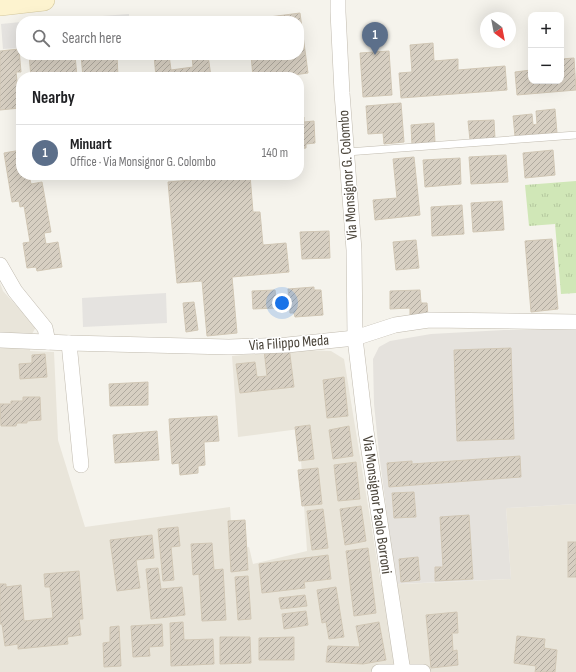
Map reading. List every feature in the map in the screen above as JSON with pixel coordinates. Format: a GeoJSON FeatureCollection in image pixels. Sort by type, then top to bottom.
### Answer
{"type":"FeatureCollection","features":[{"type":"Feature","properties":{"kind":"main road"},"geometry":{"type":"LineString","coordinates":[[0,5],[44,0]]}},
{"type":"Feature","properties":{"kind":"street","name":"Via Monsignor G. Colombo"},"geometry":{"type":"LineString","coordinates":[[337,4],[354,250],[355,338]]}},
{"type":"Feature","properties":{"kind":"street"},"geometry":{"type":"LineString","coordinates":[[0,265],[17,295],[45,328],[48,342]]}},
{"type":"Feature","properties":{"kind":"street","name":"Via Filippo Meda"},"geometry":{"type":"LineString","coordinates":[[0,340],[230,348],[287,345],[355,338],[395,325],[429,320],[576,322]]}},
{"type":"Feature","properties":{"kind":"street","name":"Via Monsignor Paolo Borroni"},"geometry":{"type":"LineString","coordinates":[[355,338],[366,431],[403,672]]}},
{"type":"Feature","properties":{"kind":"street"},"geometry":{"type":"LineString","coordinates":[[68,343],[81,465]]}},
{"type":"Feature","properties":{"kind":"street"},"geometry":{"type":"LineString","coordinates":[[379,672],[423,672]]}},
{"type":"Feature","properties":{"kind":"lane"},"geometry":{"type":"LineString","coordinates":[[347,152],[576,135]]}},
{"type":"Feature","properties":{"kind":"shaded area"},"geometry":{"type":"Polygon","coordinates":[[[129,14],[129,16],[102,16],[129,14]]]}},
{"type":"Feature","properties":{"kind":"shaded area"},"geometry":{"type":"Polygon","coordinates":[[[16,22],[16,48],[3,49],[1,24],[16,22]]]}},
{"type":"Feature","properties":{"kind":"shaded area"},"geometry":{"type":"Polygon","coordinates":[[[0,283],[3,291],[36,327],[32,334],[30,351],[54,352],[58,440],[85,527],[230,507],[233,550],[249,547],[253,564],[307,551],[299,429],[238,437],[232,356],[304,350],[331,351],[344,359],[381,585],[511,579],[506,508],[576,504],[576,672],[0,672],[0,283]]]}},
{"type":"Feature","properties":{"kind":"shaded area"},"geometry":{"type":"Polygon","coordinates":[[[166,293],[167,323],[83,327],[82,298],[166,293]]]}},
{"type":"Feature","properties":{"kind":"shaded area"},"geometry":{"type":"Polygon","coordinates":[[[576,329],[576,504],[506,508],[511,579],[396,584],[374,404],[373,359],[379,347],[390,341],[431,334],[504,330],[576,329]]]}},
{"type":"Feature","properties":{"kind":"green space"},"geometry":{"type":"Polygon","coordinates":[[[576,181],[576,293],[561,294],[555,224],[529,226],[525,185],[576,181]]]}},
{"type":"Feature","properties":{"kind":"building"},"geometry":{"type":"Polygon","coordinates":[[[300,13],[300,16],[277,16],[300,13]]]}},
{"type":"Feature","properties":{"kind":"building"},"geometry":{"type":"Polygon","coordinates":[[[304,43],[308,73],[253,72],[251,60],[304,60],[304,43]]]}},
{"type":"Feature","properties":{"kind":"building"},"geometry":{"type":"Polygon","coordinates":[[[433,43],[434,61],[458,59],[458,70],[505,66],[507,90],[401,98],[399,73],[412,72],[410,45],[433,43]]]}},
{"type":"Feature","properties":{"kind":"building"},"geometry":{"type":"Polygon","coordinates":[[[16,49],[16,60],[20,60],[21,72],[16,72],[16,108],[0,110],[0,51],[16,49]]]}},
{"type":"Feature","properties":{"kind":"building"},"geometry":{"type":"Polygon","coordinates":[[[389,51],[392,95],[363,97],[360,53],[389,51]]]}},
{"type":"Feature","properties":{"kind":"building"},"geometry":{"type":"Polygon","coordinates":[[[574,58],[576,90],[517,95],[515,72],[528,70],[528,84],[564,84],[564,59],[574,58]]]}},
{"type":"Feature","properties":{"kind":"building"},"geometry":{"type":"Polygon","coordinates":[[[29,60],[75,60],[77,72],[31,72],[29,60]]]}},
{"type":"Feature","properties":{"kind":"building"},"geometry":{"type":"Polygon","coordinates":[[[81,60],[117,60],[118,72],[83,72],[81,60]]]}},
{"type":"Feature","properties":{"kind":"building"},"geometry":{"type":"Polygon","coordinates":[[[154,60],[170,60],[171,70],[193,67],[192,60],[209,60],[210,72],[156,72],[154,60]]]}},
{"type":"Feature","properties":{"kind":"building"},"geometry":{"type":"Polygon","coordinates":[[[401,103],[404,142],[384,144],[383,133],[368,134],[366,106],[401,103]]]}},
{"type":"Feature","properties":{"kind":"building"},"geometry":{"type":"Polygon","coordinates":[[[555,109],[557,133],[515,136],[513,116],[532,114],[533,125],[537,124],[536,111],[555,109]]]}},
{"type":"Feature","properties":{"kind":"building"},"geometry":{"type":"Polygon","coordinates":[[[494,120],[495,139],[470,140],[468,121],[494,120]]]}},
{"type":"Feature","properties":{"kind":"building"},"geometry":{"type":"Polygon","coordinates":[[[314,121],[315,143],[306,144],[306,148],[304,148],[304,122],[314,121]]]}},
{"type":"Feature","properties":{"kind":"building"},"geometry":{"type":"Polygon","coordinates":[[[434,123],[435,143],[412,145],[411,125],[434,123]]]}},
{"type":"Feature","properties":{"kind":"building"},"geometry":{"type":"Polygon","coordinates":[[[553,150],[555,175],[525,178],[523,153],[553,150]]]}},
{"type":"Feature","properties":{"kind":"building"},"geometry":{"type":"Polygon","coordinates":[[[16,151],[16,180],[30,180],[31,184],[42,182],[51,232],[44,233],[46,244],[58,242],[62,267],[37,271],[36,267],[27,268],[23,243],[30,242],[24,206],[20,207],[19,201],[12,202],[4,153],[16,151]]]}},
{"type":"Feature","properties":{"kind":"building"},"geometry":{"type":"Polygon","coordinates":[[[506,155],[508,182],[471,184],[469,157],[506,155]]]}},
{"type":"Feature","properties":{"kind":"building"},"geometry":{"type":"Polygon","coordinates":[[[414,157],[420,215],[375,220],[373,200],[397,198],[393,159],[414,157]]]}},
{"type":"Feature","properties":{"kind":"building"},"geometry":{"type":"Polygon","coordinates":[[[460,158],[461,184],[425,187],[423,160],[460,158]]]}},
{"type":"Feature","properties":{"kind":"building"},"geometry":{"type":"Polygon","coordinates":[[[191,180],[250,180],[253,212],[260,212],[263,245],[286,243],[289,272],[232,277],[237,333],[207,336],[202,281],[177,283],[168,182],[191,180]]]}},
{"type":"Feature","properties":{"kind":"building"},"geometry":{"type":"Polygon","coordinates":[[[502,201],[504,230],[473,232],[471,203],[502,201]]]}},
{"type":"Feature","properties":{"kind":"building"},"geometry":{"type":"Polygon","coordinates":[[[462,205],[464,234],[432,236],[431,207],[462,205]]]}},
{"type":"Feature","properties":{"kind":"building"},"geometry":{"type":"Polygon","coordinates":[[[329,231],[330,258],[302,259],[300,232],[329,231]]]}},
{"type":"Feature","properties":{"kind":"building"},"geometry":{"type":"Polygon","coordinates":[[[552,239],[558,309],[531,312],[525,241],[552,239]]]}},
{"type":"Feature","properties":{"kind":"building"},"geometry":{"type":"Polygon","coordinates":[[[416,240],[419,268],[396,270],[393,242],[416,240]]]}},
{"type":"Feature","properties":{"kind":"building"},"geometry":{"type":"Polygon","coordinates":[[[314,287],[314,290],[321,290],[323,315],[295,317],[294,313],[290,313],[288,289],[314,287]]]}},
{"type":"Feature","properties":{"kind":"building"},"geometry":{"type":"Polygon","coordinates":[[[275,290],[277,308],[253,309],[252,291],[275,290]]]}},
{"type":"Feature","properties":{"kind":"building"},"geometry":{"type":"Polygon","coordinates":[[[420,290],[421,303],[427,303],[428,317],[410,318],[410,308],[390,309],[390,291],[420,290]]]}},
{"type":"Feature","properties":{"kind":"building"},"geometry":{"type":"Polygon","coordinates":[[[194,302],[198,330],[186,332],[183,303],[194,302]]]}},
{"type":"Feature","properties":{"kind":"building"},"geometry":{"type":"Polygon","coordinates":[[[289,347],[294,387],[240,393],[236,364],[255,362],[257,377],[267,376],[264,350],[289,347]]]}},
{"type":"Feature","properties":{"kind":"building"},"geometry":{"type":"Polygon","coordinates":[[[511,348],[514,439],[457,441],[454,350],[511,348]]]}},
{"type":"Feature","properties":{"kind":"building"},"geometry":{"type":"Polygon","coordinates":[[[45,354],[47,377],[20,379],[19,364],[32,363],[32,355],[45,354]]]}},
{"type":"Feature","properties":{"kind":"building"},"geometry":{"type":"Polygon","coordinates":[[[344,377],[348,416],[327,418],[323,380],[344,377]]]}},
{"type":"Feature","properties":{"kind":"building"},"geometry":{"type":"Polygon","coordinates":[[[148,382],[148,405],[110,406],[109,384],[148,382]]]}},
{"type":"Feature","properties":{"kind":"building"},"geometry":{"type":"Polygon","coordinates":[[[23,397],[40,397],[41,420],[27,421],[27,423],[17,423],[16,426],[1,426],[0,404],[11,404],[11,401],[23,401],[23,397]]]}},
{"type":"Feature","properties":{"kind":"building"},"geometry":{"type":"Polygon","coordinates":[[[217,416],[219,441],[204,442],[205,465],[198,466],[198,473],[180,475],[179,463],[172,464],[169,419],[217,416]]]}},
{"type":"Feature","properties":{"kind":"building"},"geometry":{"type":"Polygon","coordinates":[[[310,425],[314,459],[299,461],[295,427],[310,425]]]}},
{"type":"Feature","properties":{"kind":"building"},"geometry":{"type":"Polygon","coordinates":[[[349,426],[353,456],[333,459],[329,430],[349,426]]]}},
{"type":"Feature","properties":{"kind":"building"},"geometry":{"type":"Polygon","coordinates":[[[157,431],[159,460],[115,463],[113,435],[157,431]]]}},
{"type":"Feature","properties":{"kind":"building"},"geometry":{"type":"Polygon","coordinates":[[[520,456],[521,477],[389,487],[387,463],[412,461],[412,464],[520,456]]]}},
{"type":"Feature","properties":{"kind":"building"},"geometry":{"type":"Polygon","coordinates":[[[356,462],[360,499],[338,501],[334,465],[356,462]]]}},
{"type":"Feature","properties":{"kind":"building"},"geometry":{"type":"Polygon","coordinates":[[[318,468],[322,504],[302,506],[298,470],[318,468]]]}},
{"type":"Feature","properties":{"kind":"building"},"geometry":{"type":"Polygon","coordinates":[[[414,492],[416,517],[394,518],[392,493],[414,492]]]}},
{"type":"Feature","properties":{"kind":"building"},"geometry":{"type":"Polygon","coordinates":[[[361,506],[366,541],[345,545],[340,509],[361,506]]]}},
{"type":"Feature","properties":{"kind":"building"},"geometry":{"type":"Polygon","coordinates":[[[323,509],[328,548],[312,550],[307,511],[323,509]]]}},
{"type":"Feature","properties":{"kind":"building"},"geometry":{"type":"Polygon","coordinates":[[[469,515],[473,579],[435,581],[435,567],[443,567],[440,517],[469,515]]]}},
{"type":"Feature","properties":{"kind":"building"},"geometry":{"type":"Polygon","coordinates":[[[245,520],[248,570],[231,572],[228,521],[245,520]]]}},
{"type":"Feature","properties":{"kind":"building"},"geometry":{"type":"Polygon","coordinates":[[[178,527],[180,546],[171,547],[174,580],[163,581],[158,529],[178,527]]]}},
{"type":"Feature","properties":{"kind":"building"},"geometry":{"type":"Polygon","coordinates":[[[152,535],[154,558],[136,560],[140,588],[117,591],[110,540],[152,535]]]}},
{"type":"Feature","properties":{"kind":"building"},"geometry":{"type":"Polygon","coordinates":[[[568,542],[576,542],[576,577],[568,577],[568,542]]]}},
{"type":"Feature","properties":{"kind":"building"},"geometry":{"type":"Polygon","coordinates":[[[212,543],[214,570],[223,569],[226,620],[202,621],[199,574],[193,575],[191,544],[212,543]]]}},
{"type":"Feature","properties":{"kind":"building"},"geometry":{"type":"Polygon","coordinates":[[[368,548],[376,613],[354,616],[346,551],[368,548]]]}},
{"type":"Feature","properties":{"kind":"building"},"geometry":{"type":"Polygon","coordinates":[[[328,555],[331,579],[304,582],[305,588],[262,593],[259,564],[328,555]]]}},
{"type":"Feature","properties":{"kind":"building"},"geometry":{"type":"Polygon","coordinates":[[[418,557],[420,580],[401,582],[399,559],[418,557]]]}},
{"type":"Feature","properties":{"kind":"building"},"geometry":{"type":"Polygon","coordinates":[[[158,568],[161,589],[182,587],[185,615],[151,619],[146,569],[158,568]]]}},
{"type":"Feature","properties":{"kind":"building"},"geometry":{"type":"Polygon","coordinates":[[[79,571],[83,619],[79,619],[81,635],[67,637],[68,644],[18,649],[18,644],[5,646],[2,624],[0,624],[0,584],[6,584],[6,587],[21,585],[24,621],[53,618],[50,587],[45,587],[44,574],[79,571]]]}},
{"type":"Feature","properties":{"kind":"building"},"geometry":{"type":"Polygon","coordinates":[[[248,576],[251,619],[238,620],[235,577],[248,576]]]}},
{"type":"Feature","properties":{"kind":"building"},"geometry":{"type":"Polygon","coordinates":[[[336,587],[344,637],[329,639],[326,622],[322,623],[317,590],[336,587]]]}},
{"type":"Feature","properties":{"kind":"building"},"geometry":{"type":"Polygon","coordinates":[[[305,595],[307,606],[281,609],[279,598],[305,595]]]}},
{"type":"Feature","properties":{"kind":"building"},"geometry":{"type":"Polygon","coordinates":[[[306,611],[308,625],[284,629],[282,614],[306,611]]]}},
{"type":"Feature","properties":{"kind":"building"},"geometry":{"type":"Polygon","coordinates":[[[457,612],[458,633],[452,633],[453,651],[457,650],[458,665],[431,668],[426,615],[457,612]]]}},
{"type":"Feature","properties":{"kind":"building"},"geometry":{"type":"Polygon","coordinates":[[[183,622],[184,640],[213,639],[214,664],[171,666],[170,623],[183,622]]]}},
{"type":"Feature","properties":{"kind":"building"},"geometry":{"type":"Polygon","coordinates":[[[379,622],[386,660],[363,664],[326,662],[328,646],[360,647],[356,626],[379,622]]]}},
{"type":"Feature","properties":{"kind":"building"},"geometry":{"type":"Polygon","coordinates":[[[162,624],[163,646],[149,647],[150,656],[133,657],[131,626],[162,624]]]}},
{"type":"Feature","properties":{"kind":"building"},"geometry":{"type":"Polygon","coordinates":[[[119,626],[121,666],[104,667],[103,643],[110,642],[110,627],[119,626]]]}},
{"type":"Feature","properties":{"kind":"building"},"geometry":{"type":"Polygon","coordinates":[[[517,636],[545,639],[544,648],[557,650],[555,672],[535,672],[536,666],[514,663],[517,636]]]}},
{"type":"Feature","properties":{"kind":"building"},"geometry":{"type":"Polygon","coordinates":[[[220,637],[250,637],[251,663],[220,664],[220,637]]]}},
{"type":"Feature","properties":{"kind":"building"},"geometry":{"type":"Polygon","coordinates":[[[294,637],[294,660],[259,660],[259,638],[294,637]]]}},
{"type":"Feature","properties":{"kind":"place","name":"Minuart"},"geometry":{"type":"Point","coordinates":[375,55]}}]}
